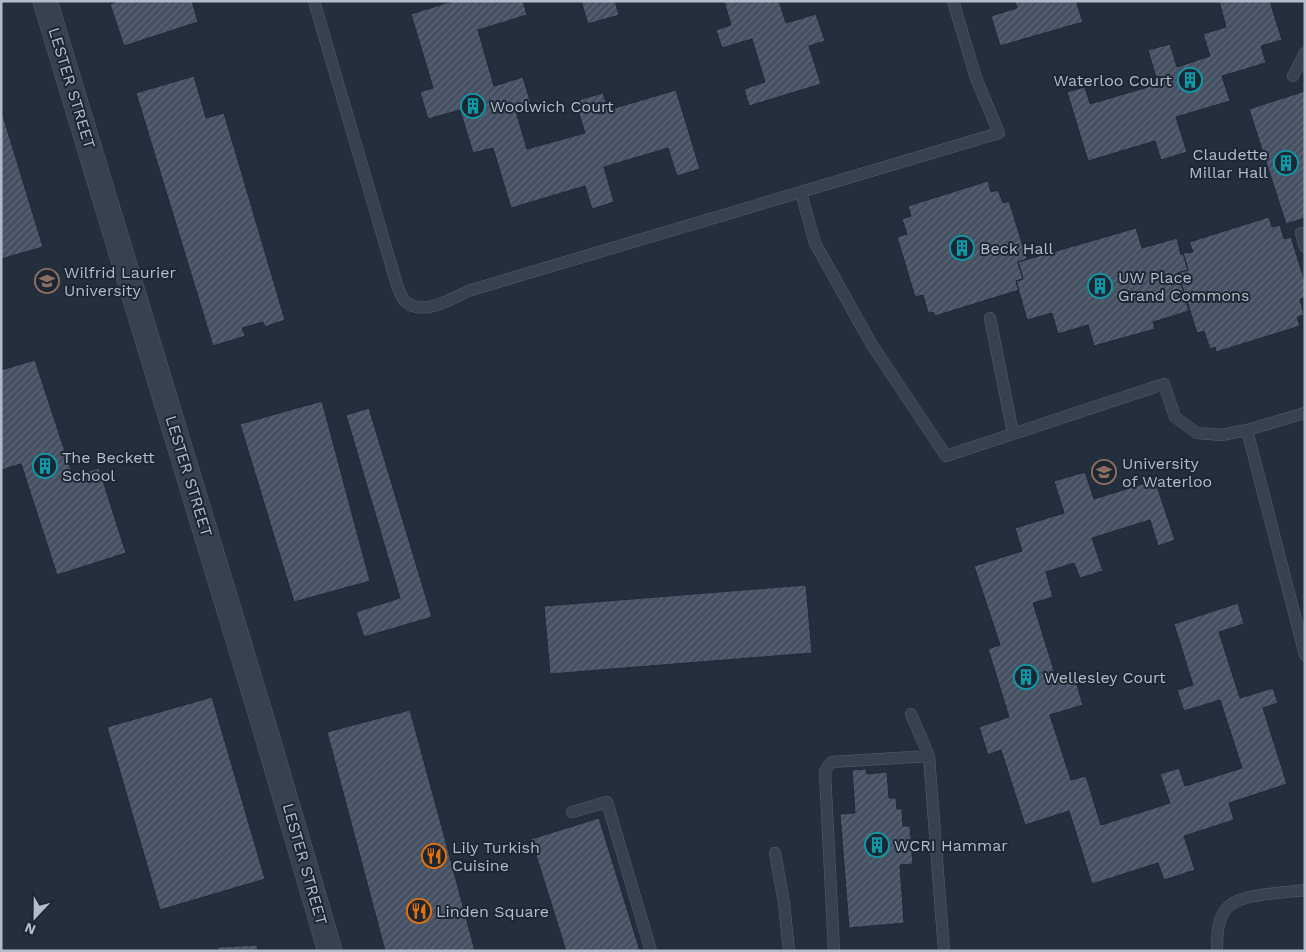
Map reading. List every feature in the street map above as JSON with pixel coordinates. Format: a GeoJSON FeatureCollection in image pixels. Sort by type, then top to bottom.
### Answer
{"type":"FeatureCollection","features":[{"type":"Feature","properties":{"kind":"street","name":"LESTER STREET"},"geometry":{"type":"LineString","coordinates":[[45,1],[265,729],[330,951]]}},
{"type":"Feature","properties":{"kind":"lane"},"geometry":{"type":"LineString","coordinates":[[314,1],[397,285],[405,301],[417,307],[435,306],[468,291],[998,133],[976,78],[954,1]]}},
{"type":"Feature","properties":{"kind":"lane"},"geometry":{"type":"LineString","coordinates":[[1293,76],[1305,53]]}},
{"type":"Feature","properties":{"kind":"lane"},"geometry":{"type":"LineString","coordinates":[[801,193],[815,244],[872,346],[946,456],[1164,384],[1175,417],[1197,434],[1221,435],[1247,430],[1305,413]]}},
{"type":"Feature","properties":{"kind":"lane"},"geometry":{"type":"LineString","coordinates":[[1301,233],[1305,247]]}},
{"type":"Feature","properties":{"kind":"lane"},"geometry":{"type":"LineString","coordinates":[[990,318],[1014,433]]}},
{"type":"Feature","properties":{"kind":"lane"},"geometry":{"type":"LineString","coordinates":[[1247,430],[1305,655]]}},
{"type":"Feature","properties":{"kind":"lane"},"geometry":{"type":"LineString","coordinates":[[910,714],[929,756],[944,951]]}},
{"type":"Feature","properties":{"kind":"lane"},"geometry":{"type":"LineString","coordinates":[[834,951],[825,772],[832,762],[929,756]]}},
{"type":"Feature","properties":{"kind":"lane"},"geometry":{"type":"LineString","coordinates":[[572,812],[607,802],[651,951]]}},
{"type":"Feature","properties":{"kind":"lane"},"geometry":{"type":"LineString","coordinates":[[775,853],[789,951]]}},
{"type":"Feature","properties":{"kind":"lane"},"geometry":{"type":"LineString","coordinates":[[1217,951],[1220,921],[1228,906],[1248,898],[1305,890]]}},
{"type":"Feature","properties":{"kind":"building"},"geometry":{"type":"Polygon","coordinates":[[[119,1],[192,1],[198,22],[124,46],[110,4],[119,1]]]}},
{"type":"Feature","properties":{"kind":"building","name":"Woolwich Court"},"geometry":{"type":"Polygon","coordinates":[[[453,1],[523,1],[527,15],[478,30],[494,86],[523,77],[531,104],[515,108],[527,149],[585,133],[575,101],[603,93],[608,110],[676,90],[700,169],[677,176],[668,148],[604,167],[614,202],[592,209],[585,186],[511,208],[493,148],[473,153],[460,110],[428,119],[420,92],[433,88],[411,14],[453,1]]]}},
{"type":"Feature","properties":{"kind":"building"},"geometry":{"type":"Polygon","coordinates":[[[581,1],[615,1],[619,15],[588,24],[581,1]]]}},
{"type":"Feature","properties":{"kind":"building"},"geometry":{"type":"Polygon","coordinates":[[[724,1],[779,1],[786,23],[816,14],[825,41],[809,46],[821,84],[749,106],[744,89],[765,82],[752,39],[722,48],[716,30],[731,25],[724,1]]]}},
{"type":"Feature","properties":{"kind":"building","name":"Waterloo Court"},"geometry":{"type":"Polygon","coordinates":[[[1015,1],[1076,1],[1083,22],[1000,46],[991,16],[1017,8],[1015,1]]]}},
{"type":"Feature","properties":{"kind":"building","name":"Waterloo Court"},"geometry":{"type":"Polygon","coordinates":[[[1219,1],[1270,1],[1282,40],[1261,46],[1266,63],[1222,76],[1230,101],[1176,117],[1187,152],[1161,160],[1155,141],[1088,161],[1067,92],[1085,87],[1090,104],[1158,84],[1148,50],[1170,44],[1177,67],[1210,56],[1203,34],[1226,27],[1219,1]]]}},
{"type":"Feature","properties":{"kind":"building"},"geometry":{"type":"Polygon","coordinates":[[[194,76],[206,118],[224,113],[285,320],[265,327],[263,322],[242,328],[245,336],[213,346],[136,93],[194,76]]]}},
{"type":"Feature","properties":{"kind":"building","name":"Claudette Millar Hall"},"geometry":{"type":"Polygon","coordinates":[[[1305,91],[1305,218],[1286,224],[1249,109],[1305,91]]]}},
{"type":"Feature","properties":{"kind":"building"},"geometry":{"type":"Polygon","coordinates":[[[1,109],[43,247],[1,259],[1,109]]]}},
{"type":"Feature","properties":{"kind":"building","name":"Beck Hall"},"geometry":{"type":"Polygon","coordinates":[[[988,181],[991,192],[998,190],[1003,203],[1009,201],[1027,259],[1018,262],[1023,279],[1016,281],[1019,290],[935,316],[933,312],[928,313],[923,295],[915,297],[897,237],[907,234],[902,219],[911,216],[908,206],[988,181]]]}},
{"type":"Feature","properties":{"kind":"building"},"geometry":{"type":"Polygon","coordinates":[[[1269,217],[1272,227],[1280,225],[1284,239],[1291,237],[1305,282],[1305,298],[1300,299],[1304,315],[1297,317],[1300,326],[1216,352],[1215,347],[1210,349],[1204,331],[1197,333],[1178,273],[1188,270],[1183,253],[1193,252],[1189,242],[1269,217]]]}},
{"type":"Feature","properties":{"kind":"building","name":"UW Place Grand Commons"},"geometry":{"type":"Polygon","coordinates":[[[1136,228],[1142,248],[1177,238],[1181,255],[1183,253],[1188,270],[1178,273],[1189,311],[1153,322],[1155,329],[1094,346],[1088,325],[1058,334],[1052,313],[1027,320],[1016,281],[1023,279],[1018,262],[1136,228]]]}},
{"type":"Feature","properties":{"kind":"building","name":"The Beckett School"},"geometry":{"type":"Polygon","coordinates":[[[35,360],[73,476],[99,468],[126,553],[57,575],[21,464],[1,470],[1,370],[35,360]]]}},
{"type":"Feature","properties":{"kind":"building"},"geometry":{"type":"Polygon","coordinates":[[[322,401],[370,581],[294,602],[240,424],[322,401]]]}},
{"type":"Feature","properties":{"kind":"building"},"geometry":{"type":"Polygon","coordinates":[[[369,408],[432,617],[364,637],[356,612],[400,598],[346,415],[369,408]]]}},
{"type":"Feature","properties":{"kind":"building","name":"Wellesley Court"},"geometry":{"type":"Polygon","coordinates":[[[1085,472],[1094,499],[1155,480],[1175,540],[1158,546],[1150,520],[1092,538],[1103,571],[1080,578],[1074,563],[1046,572],[1053,597],[1033,603],[1057,680],[1074,675],[1083,705],[1050,715],[1071,780],[1086,776],[1101,825],[1170,803],[1160,774],[1179,768],[1185,786],[1242,768],[1220,700],[1184,711],[1177,690],[1193,685],[1174,624],[1238,603],[1244,624],[1219,632],[1240,698],[1273,688],[1278,703],[1263,708],[1287,784],[1229,803],[1234,820],[1184,836],[1195,870],[1164,880],[1158,863],[1092,884],[1069,811],[1025,825],[1001,750],[988,755],[979,727],[1009,717],[988,649],[1000,645],[974,566],[1022,551],[1015,528],[1064,513],[1054,481],[1085,472]]]}},
{"type":"Feature","properties":{"kind":"building"},"geometry":{"type":"Polygon","coordinates":[[[806,585],[812,653],[550,674],[544,606],[806,585]]]}},
{"type":"Feature","properties":{"kind":"building"},"geometry":{"type":"Polygon","coordinates":[[[212,697],[265,879],[160,910],[107,727],[212,697]]]}},
{"type":"Feature","properties":{"kind":"building"},"geometry":{"type":"Polygon","coordinates":[[[410,710],[475,951],[385,951],[327,732],[410,710]]]}},
{"type":"Feature","properties":{"kind":"building","name":"WCRI Hammar"},"geometry":{"type":"Polygon","coordinates":[[[866,769],[867,774],[887,772],[889,798],[896,798],[897,809],[902,809],[903,826],[910,826],[913,864],[900,865],[904,923],[849,928],[840,814],[855,813],[852,770],[866,769]]]}},
{"type":"Feature","properties":{"kind":"building"},"geometry":{"type":"Polygon","coordinates":[[[599,818],[640,951],[566,951],[531,839],[599,818]]]}},
{"type":"Feature","properties":{"kind":"building"},"geometry":{"type":"Polygon","coordinates":[[[257,945],[258,951],[218,951],[218,947],[257,945]]]}},
{"type":"Feature","properties":{"kind":"place","name":"Waterloo Court"},"geometry":{"type":"Point","coordinates":[1190,80]}},
{"type":"Feature","properties":{"kind":"place","name":"Woolwich Court"},"geometry":{"type":"Point","coordinates":[473,106]}},
{"type":"Feature","properties":{"kind":"place","name":"Claudette Millar Hall"},"geometry":{"type":"Point","coordinates":[1286,163]}},
{"type":"Feature","properties":{"kind":"place","name":"Beck Hall"},"geometry":{"type":"Point","coordinates":[962,248]}},
{"type":"Feature","properties":{"kind":"place","name":"Wilfrid Laurier University"},"geometry":{"type":"Point","coordinates":[47,281]}},
{"type":"Feature","properties":{"kind":"place","name":"UW Place Grand Commons"},"geometry":{"type":"Point","coordinates":[1100,286]}},
{"type":"Feature","properties":{"kind":"place","name":"The Beckett School"},"geometry":{"type":"Point","coordinates":[45,466]}},
{"type":"Feature","properties":{"kind":"place","name":"University of Waterloo"},"geometry":{"type":"Point","coordinates":[1104,472]}},
{"type":"Feature","properties":{"kind":"place","name":"Wellesley Court"},"geometry":{"type":"Point","coordinates":[1026,677]}},
{"type":"Feature","properties":{"kind":"place","name":"WCRI Hammar"},"geometry":{"type":"Point","coordinates":[877,845]}},
{"type":"Feature","properties":{"kind":"place","name":"Lily Turkish Cuisine"},"geometry":{"type":"Point","coordinates":[434,856]}},
{"type":"Feature","properties":{"kind":"place","name":"Linden Square"},"geometry":{"type":"Point","coordinates":[419,911]}}]}
